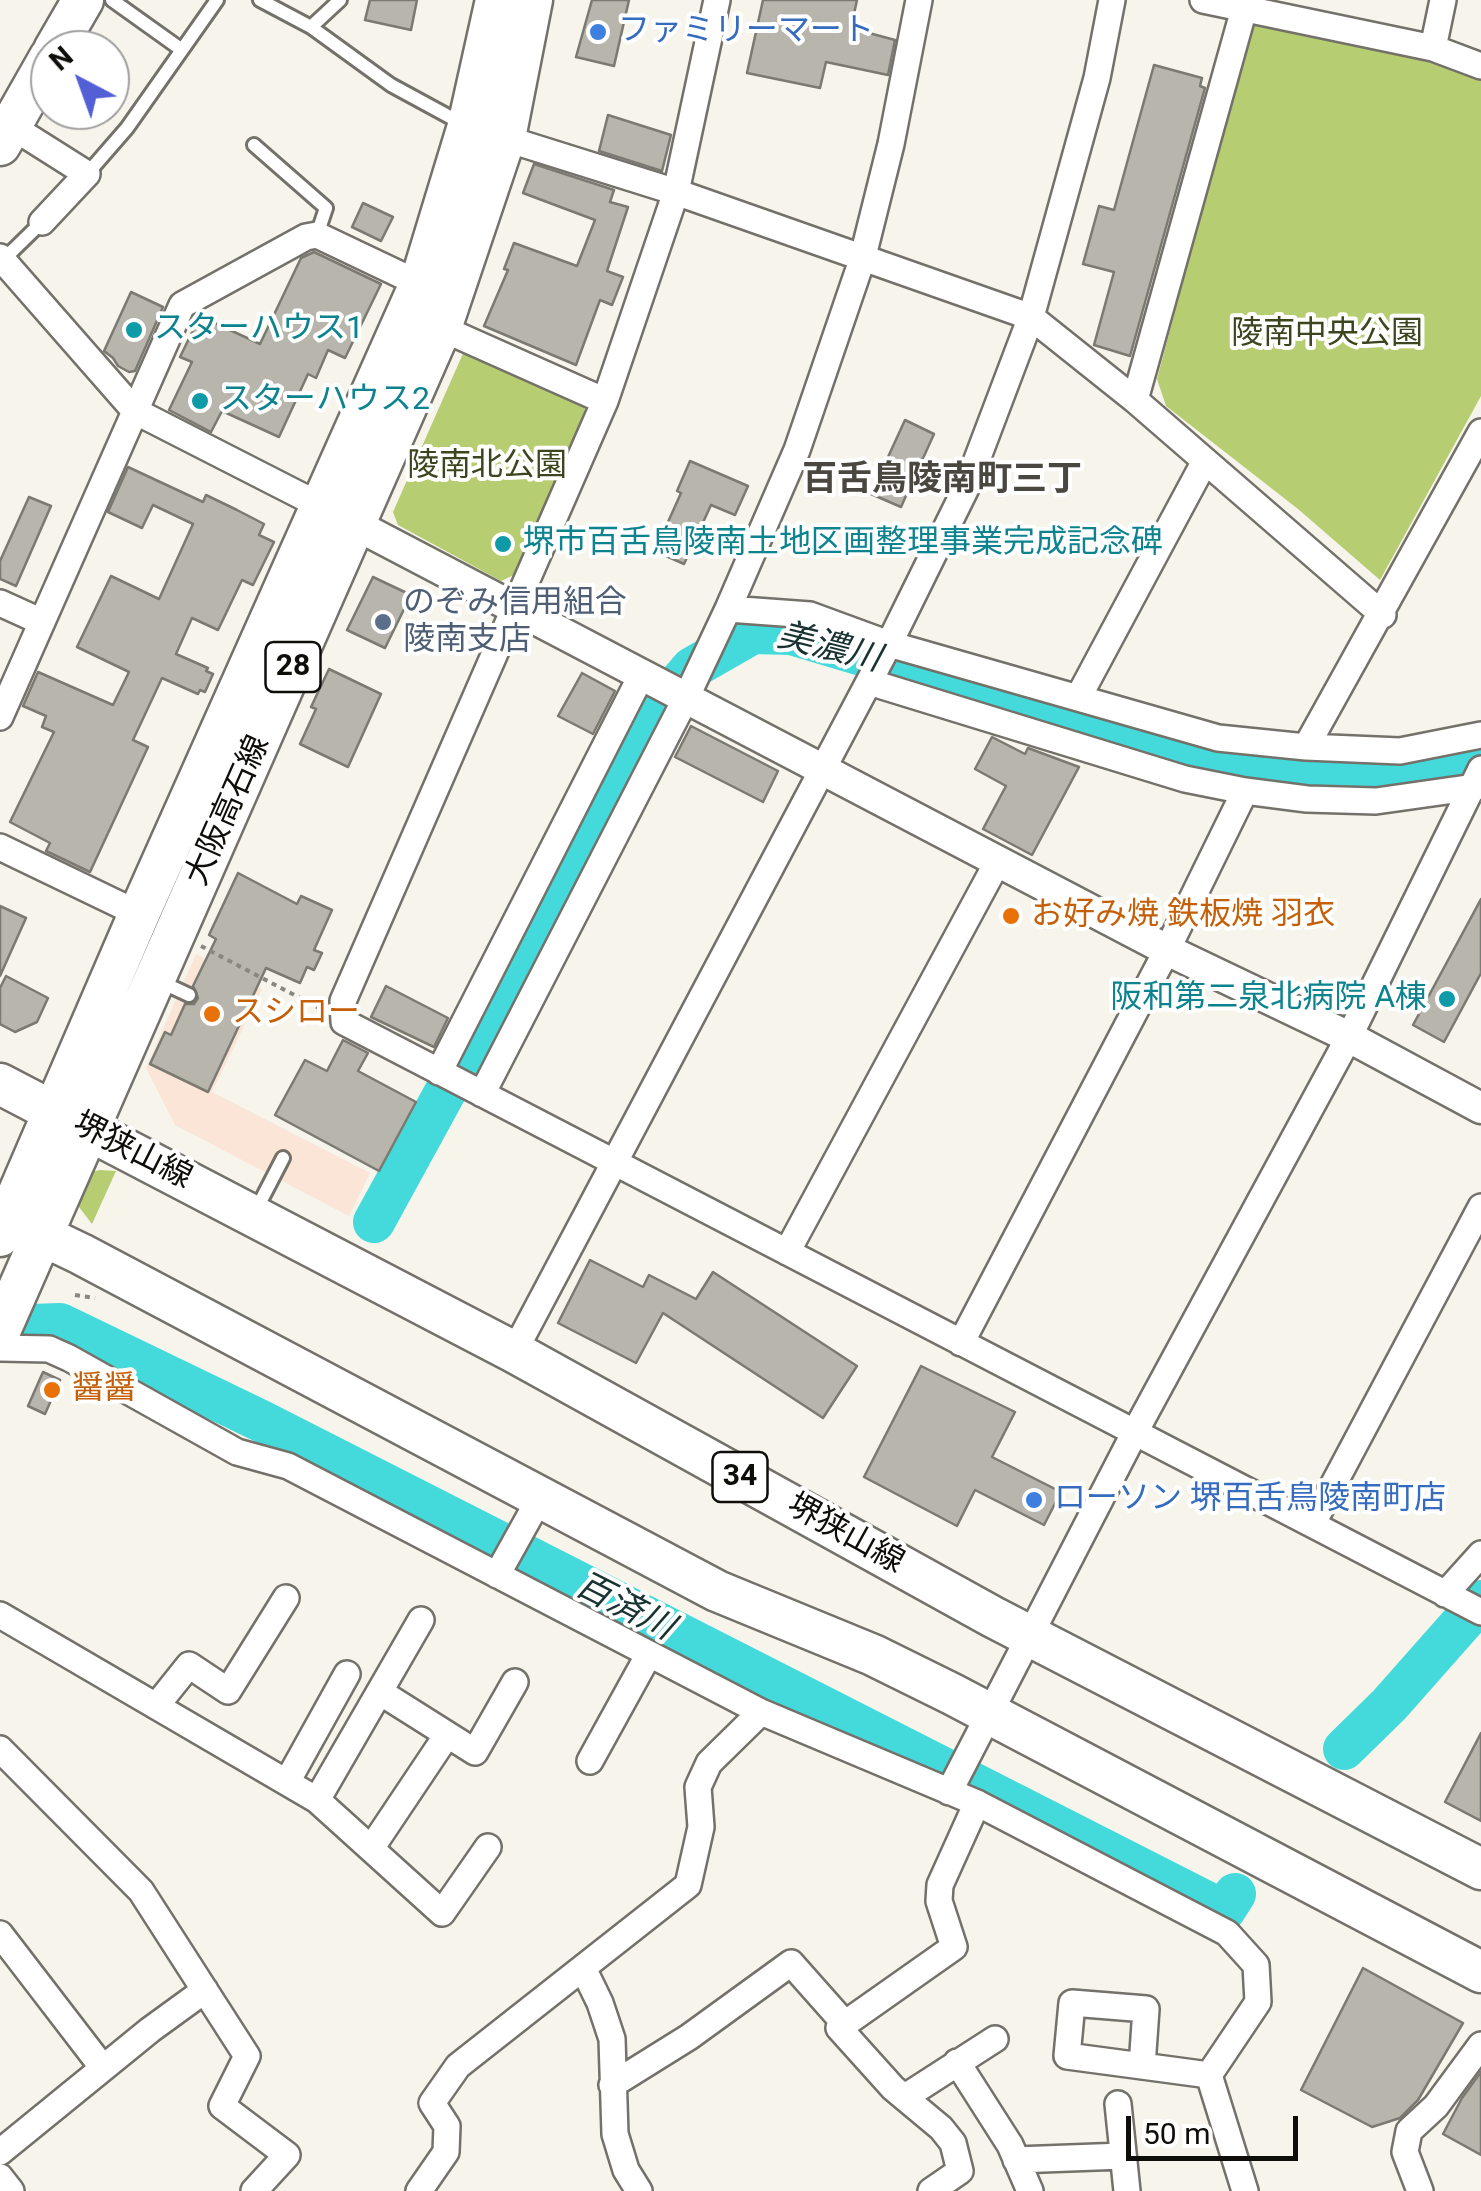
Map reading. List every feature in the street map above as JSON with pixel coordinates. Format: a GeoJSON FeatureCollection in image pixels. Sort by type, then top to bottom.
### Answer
{"type":"FeatureCollection","features":[{"type":"Feature","properties":{"kind":"main road"},"geometry":{"type":"LineString","coordinates":[[66,30],[83,0]]}},
{"type":"Feature","properties":{"kind":"main road","name":"大阪高石線"},"geometry":{"type":"LineString","coordinates":[[2,1332],[13,1226],[70,1121],[172,987],[356,526],[441,328],[486,132],[496,0]]}},
{"type":"Feature","properties":{"kind":"main road","name":"大阪高石線"},"geometry":{"type":"LineString","coordinates":[[70,1121],[139,914],[486,132],[532,0]]}},
{"type":"Feature","properties":{"kind":"main road"},"geometry":{"type":"LineString","coordinates":[[4,130],[30,89]]}},
{"type":"Feature","properties":{"kind":"main road","name":"堺狭山線"},"geometry":{"type":"LineString","coordinates":[[0,1084],[514,1352],[1030,1636],[1481,1869]]}},
{"type":"Feature","properties":{"kind":"main road"},"geometry":{"type":"LineString","coordinates":[[13,1226],[541,1496],[717,1591],[873,1655],[1481,1972]]}},
{"type":"Feature","properties":{"kind":"street"},"geometry":{"type":"LineString","coordinates":[[717,0],[676,192],[605,401],[342,1001],[344,1022],[1481,1612]]}},
{"type":"Feature","properties":{"kind":"street"},"geometry":{"type":"LineString","coordinates":[[477,1091],[686,698],[796,450],[862,260],[891,144],[919,0]]}},
{"type":"Feature","properties":{"kind":"street"},"geometry":{"type":"LineString","coordinates":[[514,1352],[889,644],[966,486],[1031,318],[1097,78],[1112,0]]}},
{"type":"Feature","properties":{"kind":"street"},"geometry":{"type":"LineString","coordinates":[[1203,0],[1433,48],[1481,66]]}},
{"type":"Feature","properties":{"kind":"street"},"geometry":{"type":"LineString","coordinates":[[1433,48],[1443,0]]}},
{"type":"Feature","properties":{"kind":"street"},"geometry":{"type":"LineString","coordinates":[[1134,400],[1244,9]]}},
{"type":"Feature","properties":{"kind":"street"},"geometry":{"type":"LineString","coordinates":[[4,130],[86,174],[42,222]]}},
{"type":"Feature","properties":{"kind":"street"},"geometry":{"type":"LineString","coordinates":[[486,132],[676,192],[1031,318],[1134,400],[1383,614]]}},
{"type":"Feature","properties":{"kind":"street"},"geometry":{"type":"LineString","coordinates":[[0,717],[182,305],[306,236],[317,236],[420,284]]}},
{"type":"Feature","properties":{"kind":"street"},"geometry":{"type":"LineString","coordinates":[[1,260],[135,411],[1166,950],[1349,1036],[1481,1108]]}},
{"type":"Feature","properties":{"kind":"street"},"geometry":{"type":"LineString","coordinates":[[441,328],[605,401]]}},
{"type":"Feature","properties":{"kind":"street"},"geometry":{"type":"LineString","coordinates":[[1306,747],[1481,432]]}},
{"type":"Feature","properties":{"kind":"street"},"geometry":{"type":"LineString","coordinates":[[1078,698],[1205,461]]}},
{"type":"Feature","properties":{"kind":"street"},"geometry":{"type":"LineString","coordinates":[[0,603],[42,622]]}},
{"type":"Feature","properties":{"kind":"street"},"geometry":{"type":"LineString","coordinates":[[728,609],[810,615],[889,644],[1218,738],[1400,751],[1481,736]]}},
{"type":"Feature","properties":{"kind":"street"},"geometry":{"type":"LineString","coordinates":[[442,1073],[641,676]]}},
{"type":"Feature","properties":{"kind":"street"},"geometry":{"type":"LineString","coordinates":[[869,682],[1185,780],[1245,791],[1306,799],[1376,801],[1478,779]]}},
{"type":"Feature","properties":{"kind":"street"},"geometry":{"type":"LineString","coordinates":[[953,1786],[1135,1432],[1349,1036],[1478,779]]}},
{"type":"Feature","properties":{"kind":"street"},"geometry":{"type":"LineString","coordinates":[[961,1342],[1245,791]]}},
{"type":"Feature","properties":{"kind":"street"},"geometry":{"type":"LineString","coordinates":[[0,847],[139,914]]}},
{"type":"Feature","properties":{"kind":"street"},"geometry":{"type":"LineString","coordinates":[[787,1252],[998,861]]}},
{"type":"Feature","properties":{"kind":"street"},"geometry":{"type":"LineString","coordinates":[[1313,1523],[1481,1207]]}},
{"type":"Feature","properties":{"kind":"street"},"geometry":{"type":"LineString","coordinates":[[2,1332],[69,1358],[237,1452],[288,1466],[500,1571],[761,1712],[953,1786],[977,1803],[1226,1933],[1256,1965],[1258,2002],[1208,2075]]}},
{"type":"Feature","properties":{"kind":"street"},"geometry":{"type":"LineString","coordinates":[[500,1571],[541,1496]]}},
{"type":"Feature","properties":{"kind":"street"},"geometry":{"type":"LineString","coordinates":[[1448,1596],[1481,1554]]}},
{"type":"Feature","properties":{"kind":"street"},"geometry":{"type":"LineString","coordinates":[[156,1705],[189,1665],[228,1691],[286,1598]]}},
{"type":"Feature","properties":{"kind":"street"},"geometry":{"type":"LineString","coordinates":[[0,1615],[318,1800],[442,1913],[488,1847]]}},
{"type":"Feature","properties":{"kind":"street"},"geometry":{"type":"LineString","coordinates":[[318,1800],[421,1620]]}},
{"type":"Feature","properties":{"kind":"street"},"geometry":{"type":"LineString","coordinates":[[590,1761],[649,1654]]}},
{"type":"Feature","properties":{"kind":"street"},"geometry":{"type":"LineString","coordinates":[[288,1782],[348,1674]]}},
{"type":"Feature","properties":{"kind":"street"},"geometry":{"type":"LineString","coordinates":[[380,1692],[475,1752],[515,1682]]}},
{"type":"Feature","properties":{"kind":"street"},"geometry":{"type":"LineString","coordinates":[[419,2191],[446,2152],[446,2126],[432,2103],[458,2066],[688,1885],[701,1827],[698,1787],[709,1763],[761,1712]]}},
{"type":"Feature","properties":{"kind":"street"},"geometry":{"type":"LineString","coordinates":[[372,1847],[447,1735]]}},
{"type":"Feature","properties":{"kind":"street"},"geometry":{"type":"LineString","coordinates":[[0,1749],[141,1890],[248,2056],[222,2106],[288,2154],[254,2191]]}},
{"type":"Feature","properties":{"kind":"street"},"geometry":{"type":"LineString","coordinates":[[931,2191],[960,2171],[952,2143],[839,2028],[954,1947],[939,1901],[940,1885],[977,1803]]}},
{"type":"Feature","properties":{"kind":"street"},"geometry":{"type":"LineString","coordinates":[[0,1934],[103,2068]]}},
{"type":"Feature","properties":{"kind":"street"},"geometry":{"type":"LineString","coordinates":[[612,2084],[689,2037],[791,1964],[846,2025]]}},
{"type":"Feature","properties":{"kind":"street"},"geometry":{"type":"LineString","coordinates":[[582,1968],[612,2038],[615,2134],[626,2170],[639,2191]]}},
{"type":"Feature","properties":{"kind":"street"},"geometry":{"type":"LineString","coordinates":[[0,2152],[205,1990]]}},
{"type":"Feature","properties":{"kind":"street"},"geometry":{"type":"LineString","coordinates":[[904,2098],[995,2039]]}},
{"type":"Feature","properties":{"kind":"street"},"geometry":{"type":"LineString","coordinates":[[1420,2191],[1405,2152],[1409,2130],[1436,2106],[1481,2046]]}},
{"type":"Feature","properties":{"kind":"street"},"geometry":{"type":"LineString","coordinates":[[957,2062],[1010,2144],[1030,2191]]}},
{"type":"Feature","properties":{"kind":"street"},"geometry":{"type":"LineString","coordinates":[[1142,2066],[1208,2075]]}},
{"type":"Feature","properties":{"kind":"street"},"geometry":{"type":"LineString","coordinates":[[1208,2075],[1245,2191]]}},
{"type":"Feature","properties":{"kind":"street"},"geometry":{"type":"LineString","coordinates":[[1118,2104],[1127,2191]]}},
{"type":"Feature","properties":{"kind":"street"},"geometry":{"type":"LineString","coordinates":[[1016,2160],[1123,2156]]}},
{"type":"Feature","properties":{"kind":"street"},"geometry":{"type":"LineString","coordinates":[[0,2176],[11,2191]]}},
{"type":"Feature","properties":{"kind":"lane"},"geometry":{"type":"LineString","coordinates":[[112,0],[182,50]]}},
{"type":"Feature","properties":{"kind":"lane"},"geometry":{"type":"LineString","coordinates":[[86,174],[127,128],[217,0]]}},
{"type":"Feature","properties":{"kind":"lane"},"geometry":{"type":"LineString","coordinates":[[260,0],[311,27],[390,85],[486,132]]}},
{"type":"Feature","properties":{"kind":"lane"},"geometry":{"type":"LineString","coordinates":[[311,27],[340,0]]}},
{"type":"Feature","properties":{"kind":"lane"},"geometry":{"type":"LineString","coordinates":[[254,145],[326,208],[317,236]]}},
{"type":"Feature","properties":{"kind":"lane"},"geometry":{"type":"LineString","coordinates":[[1,260],[42,222]]}},
{"type":"Feature","properties":{"kind":"lane"},"geometry":{"type":"LineString","coordinates":[[253,1214],[283,1158]]}},
{"type":"Feature","properties":{"kind":"path"},"geometry":{"type":"LineString","coordinates":[[192,942],[344,1022]]}},
{"type":"Feature","properties":{"kind":"shaded area"},"geometry":{"type":"Polygon","coordinates":[[[196,954],[262,989],[212,1092],[370,1173],[349,1216],[175,1125],[146,1068],[196,954]]]}},
{"type":"Feature","properties":{"kind":"green space","name":"陵南中央公園"},"geometry":{"type":"Polygon","coordinates":[[[1252,22],[1406,51],[1481,81],[1481,396],[1380,580],[1298,509],[1166,406],[1157,379],[1252,22]]]}},
{"type":"Feature","properties":{"kind":"green space","name":"陵南北公園"},"geometry":{"type":"Polygon","coordinates":[[[465,349],[581,400],[585,410],[516,574],[501,581],[398,525],[393,512],[465,349]]]}},
{"type":"Feature","properties":{"kind":"green space"},"geometry":{"type":"Polygon","coordinates":[[[116,1171],[92,1224],[73,1199],[84,1174],[116,1171]]]}},
{"type":"Feature","properties":{"kind":"building"},"geometry":{"type":"Polygon","coordinates":[[[370,0],[417,0],[411,30],[365,20],[370,0]]]}},
{"type":"Feature","properties":{"kind":"building"},"geometry":{"type":"Polygon","coordinates":[[[592,0],[629,0],[614,66],[576,57],[592,0]]]}},
{"type":"Feature","properties":{"kind":"building"},"geometry":{"type":"Polygon","coordinates":[[[763,0],[857,0],[854,29],[895,40],[888,75],[826,62],[820,88],[747,73],[763,0]]]}},
{"type":"Feature","properties":{"kind":"building"},"geometry":{"type":"Polygon","coordinates":[[[1154,65],[1202,78],[1200,86],[1205,88],[1130,356],[1094,345],[1114,272],[1083,264],[1099,206],[1114,210],[1154,65]]]}},
{"type":"Feature","properties":{"kind":"building"},"geometry":{"type":"Polygon","coordinates":[[[608,115],[671,135],[662,171],[599,151],[608,115]]]}},
{"type":"Feature","properties":{"kind":"building"},"geometry":{"type":"Polygon","coordinates":[[[534,164],[614,190],[610,202],[628,207],[607,271],[623,277],[612,305],[600,300],[576,365],[484,326],[508,270],[504,269],[514,243],[577,266],[595,220],[523,193],[534,164]]]}},
{"type":"Feature","properties":{"kind":"building"},"geometry":{"type":"Polygon","coordinates":[[[363,203],[393,217],[381,241],[352,227],[363,203]]]}},
{"type":"Feature","properties":{"kind":"building"},"geometry":{"type":"Polygon","coordinates":[[[314,252],[381,284],[345,358],[328,350],[316,378],[308,374],[279,437],[222,411],[211,432],[169,410],[192,362],[180,357],[200,316],[260,344],[301,258],[314,252]]]}},
{"type":"Feature","properties":{"kind":"building","name":"スターハウス1"},"geometry":{"type":"Polygon","coordinates":[[[131,292],[163,307],[135,371],[129,372],[104,351],[131,292]]]}},
{"type":"Feature","properties":{"kind":"building"},"geometry":{"type":"Polygon","coordinates":[[[905,420],[934,434],[901,507],[871,494],[905,420]]]}},
{"type":"Feature","properties":{"kind":"building"},"geometry":{"type":"Polygon","coordinates":[[[690,461],[748,486],[735,515],[711,505],[684,564],[655,551],[681,493],[677,491],[690,461]]]}},
{"type":"Feature","properties":{"kind":"building"},"geometry":{"type":"Polygon","coordinates":[[[128,467],[203,502],[206,495],[237,510],[264,524],[259,535],[274,542],[253,585],[242,580],[218,630],[192,618],[176,654],[213,674],[205,692],[200,690],[198,694],[162,678],[133,740],[148,747],[90,872],[46,851],[50,843],[10,822],[54,732],[42,727],[46,716],[23,706],[38,672],[113,705],[129,672],[77,647],[111,576],[159,599],[193,524],[153,505],[142,528],[108,512],[128,467]]]}},
{"type":"Feature","properties":{"kind":"building"},"geometry":{"type":"Polygon","coordinates":[[[29,497],[51,506],[16,586],[0,579],[0,561],[29,497]]]}},
{"type":"Feature","properties":{"kind":"building"},"geometry":{"type":"Polygon","coordinates":[[[373,577],[411,595],[385,648],[347,630],[373,577]]]}},
{"type":"Feature","properties":{"kind":"building"},"geometry":{"type":"Polygon","coordinates":[[[329,669],[381,694],[348,767],[300,744],[316,709],[311,707],[329,669]]]}},
{"type":"Feature","properties":{"kind":"building"},"geometry":{"type":"Polygon","coordinates":[[[582,673],[615,691],[593,734],[558,716],[582,673]]]}},
{"type":"Feature","properties":{"kind":"building"},"geometry":{"type":"Polygon","coordinates":[[[691,726],[778,771],[763,802],[675,757],[691,726]]]}},
{"type":"Feature","properties":{"kind":"building"},"geometry":{"type":"Polygon","coordinates":[[[992,737],[1025,754],[1028,748],[1079,767],[1032,855],[983,829],[1006,786],[975,769],[992,737]]]}},
{"type":"Feature","properties":{"kind":"building"},"geometry":{"type":"Polygon","coordinates":[[[238,873],[297,904],[301,896],[332,910],[314,950],[322,953],[314,970],[307,967],[300,983],[266,968],[208,1092],[150,1064],[165,1032],[171,1035],[185,1004],[194,1004],[198,998],[193,986],[216,939],[209,935],[238,873]]]}},
{"type":"Feature","properties":{"kind":"building","name":"阪和第二泉北病院 A棟"},"geometry":{"type":"Polygon","coordinates":[[[1481,899],[1481,973],[1444,1042],[1413,1025],[1481,899]]]}},
{"type":"Feature","properties":{"kind":"building"},"geometry":{"type":"Polygon","coordinates":[[[0,906],[26,918],[0,976],[0,906]]]}},
{"type":"Feature","properties":{"kind":"building"},"geometry":{"type":"Polygon","coordinates":[[[6,976],[48,998],[37,1022],[15,1032],[0,1024],[0,988],[6,976]]]}},
{"type":"Feature","properties":{"kind":"building"},"geometry":{"type":"Polygon","coordinates":[[[386,986],[448,1018],[434,1047],[371,1017],[386,986]]]}},
{"type":"Feature","properties":{"kind":"building"},"geometry":{"type":"Polygon","coordinates":[[[343,1040],[368,1053],[358,1071],[416,1102],[379,1171],[275,1115],[305,1060],[327,1071],[343,1040]]]}},
{"type":"Feature","properties":{"kind":"building"},"geometry":{"type":"Polygon","coordinates":[[[590,1260],[643,1287],[649,1275],[696,1299],[713,1272],[857,1366],[823,1418],[663,1313],[636,1363],[558,1323],[590,1260]]]}},
{"type":"Feature","properties":{"kind":"building"},"geometry":{"type":"Polygon","coordinates":[[[921,1366],[1015,1412],[992,1457],[1061,1492],[1044,1525],[975,1490],[957,1526],[864,1477],[921,1366]]]}},
{"type":"Feature","properties":{"kind":"building"},"geometry":{"type":"Polygon","coordinates":[[[43,1372],[60,1380],[45,1414],[28,1406],[43,1372]]]}},
{"type":"Feature","properties":{"kind":"building"},"geometry":{"type":"Polygon","coordinates":[[[1481,1733],[1481,1821],[1445,1802],[1481,1733]]]}},
{"type":"Feature","properties":{"kind":"building"},"geometry":{"type":"Polygon","coordinates":[[[1363,1968],[1463,2023],[1418,2100],[1400,2118],[1372,2127],[1301,2090],[1363,1968]]]}},
{"type":"Feature","properties":{"kind":"building"},"geometry":{"type":"Polygon","coordinates":[[[1481,2072],[1481,2155],[1443,2134],[1481,2072]]]}},
{"type":"Feature","properties":{"kind":"waterway","name":"美濃川"},"geometry":{"type":"LineString","coordinates":[[374,1222],[651,716],[692,668],[753,633],[791,634],[1139,738],[1257,765],[1379,774],[1481,759]]}},
{"type":"Feature","properties":{"kind":"waterway","name":"百済川"},"geometry":{"type":"LineString","coordinates":[[0,1326],[60,1324],[261,1421],[1224,1911],[1235,1894]]}},
{"type":"Feature","properties":{"kind":"waterway"},"geometry":{"type":"LineString","coordinates":[[1344,1749],[1389,1705],[1481,1601]]}},
{"type":"Feature","properties":{"kind":"place","name":"ファミリーマート"},"geometry":{"type":"Point","coordinates":[598,32]}},
{"type":"Feature","properties":{"kind":"place","name":"スターハウス1"},"geometry":{"type":"Point","coordinates":[134,330]}},
{"type":"Feature","properties":{"kind":"place","name":"スターハウス2"},"geometry":{"type":"Point","coordinates":[200,401]}},
{"type":"Feature","properties":{"kind":"place","name":"堺市百舌鳥陵南土地区画整理事業完成記念碑"},"geometry":{"type":"Point","coordinates":[503,544]}},
{"type":"Feature","properties":{"kind":"place","name":"のぞみ信用組合 陵南支店"},"geometry":{"type":"Point","coordinates":[383,622]}},
{"type":"Feature","properties":{"kind":"place","name":"お好み焼 鉄板焼 羽衣"},"geometry":{"type":"Point","coordinates":[1011,916]}},
{"type":"Feature","properties":{"kind":"place","name":"阪和第二泉北病院 A棟"},"geometry":{"type":"Point","coordinates":[1447,999]}},
{"type":"Feature","properties":{"kind":"place","name":"スシロー"},"geometry":{"type":"Point","coordinates":[212,1014]}},
{"type":"Feature","properties":{"kind":"place","name":"醤醤"},"geometry":{"type":"Point","coordinates":[52,1390]}},
{"type":"Feature","properties":{"kind":"place","name":"ローソン 堺百舌鳥陵南町店"},"geometry":{"type":"Point","coordinates":[1034,1500]}},
{"type":"Feature","properties":{"kind":"district","name":"百舌鳥陵南町三丁"},"geometry":{"type":"Point","coordinates":[942,481]}}]}
